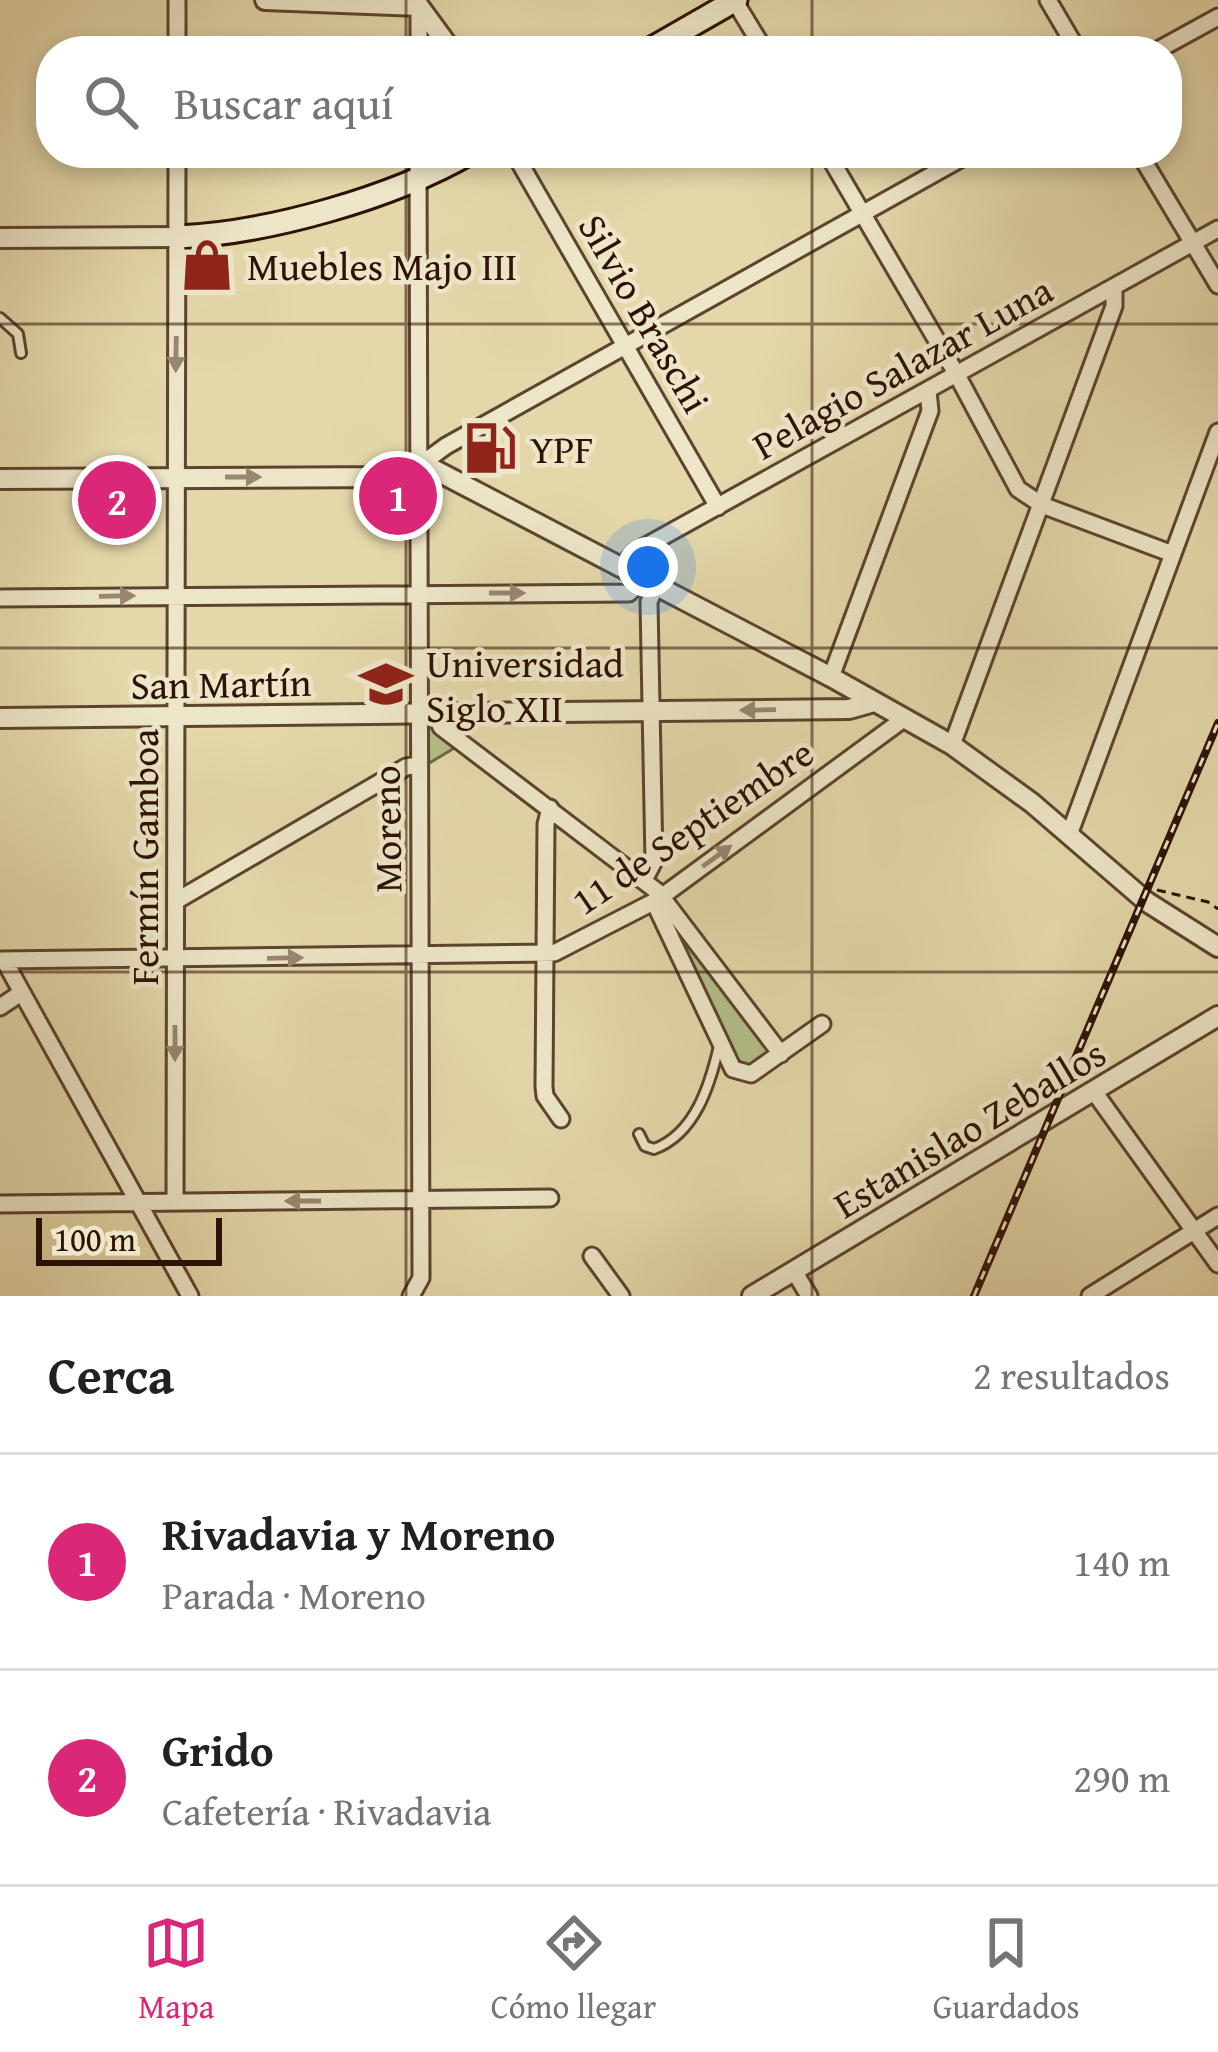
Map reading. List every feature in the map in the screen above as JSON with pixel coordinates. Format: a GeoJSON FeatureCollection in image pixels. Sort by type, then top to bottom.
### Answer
{"type":"FeatureCollection","features":[{"type":"Feature","properties":{"kind":"main road"},"geometry":{"type":"LineString","coordinates":[[652,36],[713,0]]}},
{"type":"Feature","properties":{"kind":"main road"},"geometry":{"type":"LineString","coordinates":[[673,36],[735,0]]}},
{"type":"Feature","properties":{"kind":"main road"},"geometry":{"type":"LineString","coordinates":[[178,237],[283,223],[410,168]]}},
{"type":"Feature","properties":{"kind":"street"},"geometry":{"type":"LineString","coordinates":[[177,0],[177,36]]}},
{"type":"Feature","properties":{"kind":"street"},"geometry":{"type":"LineString","coordinates":[[265,0],[419,3]]}},
{"type":"Feature","properties":{"kind":"street"},"geometry":{"type":"LineString","coordinates":[[735,0],[756,36]]}},
{"type":"Feature","properties":{"kind":"street"},"geometry":{"type":"LineString","coordinates":[[1048,0],[1069,36]]}},
{"type":"Feature","properties":{"kind":"street"},"geometry":{"type":"LineString","coordinates":[[418,36],[419,3]]}},
{"type":"Feature","properties":{"kind":"street"},"geometry":{"type":"LineString","coordinates":[[419,3],[442,36]]}},
{"type":"Feature","properties":{"kind":"street"},"geometry":{"type":"LineString","coordinates":[[1182,37],[1218,17]]}},
{"type":"Feature","properties":{"kind":"street","name":"Fermín Gamboa"},"geometry":{"type":"LineString","coordinates":[[175,1201],[177,168]]}},
{"type":"Feature","properties":{"kind":"street","name":"Moreno"},"geometry":{"type":"LineString","coordinates":[[415,1292],[420,1200],[418,765],[427,714],[417,593],[417,168]]}},
{"type":"Feature","properties":{"kind":"street","name":"Silvio Braschi"},"geometry":{"type":"LineString","coordinates":[[523,168],[718,507]]}},
{"type":"Feature","properties":{"kind":"street"},"geometry":{"type":"LineString","coordinates":[[836,168],[1018,488],[1042,505],[1170,554]]}},
{"type":"Feature","properties":{"kind":"street"},"geometry":{"type":"LineString","coordinates":[[0,479],[392,477],[416,468],[446,446],[944,168]]}},
{"type":"Feature","properties":{"kind":"street"},"geometry":{"type":"LineString","coordinates":[[1148,168],[1218,285]]}},
{"type":"Feature","properties":{"kind":"street","name":"Pelagio Salazar Luna"},"geometry":{"type":"LineString","coordinates":[[622,567],[635,552],[1218,229]]}},
{"type":"Feature","properties":{"kind":"street"},"geometry":{"type":"LineString","coordinates":[[0,238],[178,237]]}},
{"type":"Feature","properties":{"kind":"street"},"geometry":{"type":"LineString","coordinates":[[952,745],[1114,306],[1114,288]]}},
{"type":"Feature","properties":{"kind":"street"},"geometry":{"type":"LineString","coordinates":[[831,677],[930,411],[928,392]]}},
{"type":"Feature","properties":{"kind":"street"},"geometry":{"type":"LineString","coordinates":[[1069,835],[1218,432]]}},
{"type":"Feature","properties":{"kind":"street"},"geometry":{"type":"LineString","coordinates":[[416,468],[440,472],[952,745],[1147,902],[1218,947]]}},
{"type":"Feature","properties":{"kind":"street"},"geometry":{"type":"LineString","coordinates":[[0,598],[629,593],[650,582]]}},
{"type":"Feature","properties":{"kind":"street"},"geometry":{"type":"LineString","coordinates":[[644,880],[654,861],[650,582]]}},
{"type":"Feature","properties":{"kind":"street","name":"San Martín"},"geometry":{"type":"LineString","coordinates":[[0,718],[849,709],[874,702]]}},
{"type":"Feature","properties":{"kind":"street"},"geometry":{"type":"LineString","coordinates":[[427,714],[644,880],[781,1054]]}},
{"type":"Feature","properties":{"kind":"street","name":"11 de Septiembre"},"geometry":{"type":"LineString","coordinates":[[2,960],[544,953],[578,944],[658,899],[905,718]]}},
{"type":"Feature","properties":{"kind":"street"},"geometry":{"type":"LineString","coordinates":[[176,901],[406,767],[418,765]]}},
{"type":"Feature","properties":{"kind":"street"},"geometry":{"type":"LineString","coordinates":[[550,808],[546,824],[545,1096],[562,1119]]}},
{"type":"Feature","properties":{"kind":"street"},"geometry":{"type":"LineString","coordinates":[[658,899],[733,1069],[751,1074],[822,1024]]}},
{"type":"Feature","properties":{"kind":"street"},"geometry":{"type":"LineString","coordinates":[[2,960],[190,1296]]}},
{"type":"Feature","properties":{"kind":"street"},"geometry":{"type":"LineString","coordinates":[[0,1007],[21,993]]}},
{"type":"Feature","properties":{"kind":"street","name":"Estanislao Zeballos"},"geometry":{"type":"LineString","coordinates":[[752,1296],[1218,1016]]}},
{"type":"Feature","properties":{"kind":"street"},"geometry":{"type":"LineString","coordinates":[[1096,1093],[1218,1264]]}},
{"type":"Feature","properties":{"kind":"street"},"geometry":{"type":"LineString","coordinates":[[0,1204],[550,1198]]}},
{"type":"Feature","properties":{"kind":"street"},"geometry":{"type":"LineString","coordinates":[[1090,1296],[1218,1216]]}},
{"type":"Feature","properties":{"kind":"street"},"geometry":{"type":"LineString","coordinates":[[592,1256],[622,1296]]}},
{"type":"Feature","properties":{"kind":"street"},"geometry":{"type":"LineString","coordinates":[[794,1271],[808,1296]]}},
{"type":"Feature","properties":{"kind":"lane"},"geometry":{"type":"LineString","coordinates":[[0,318],[18,334],[21,353]]}},
{"type":"Feature","properties":{"kind":"lane"},"geometry":{"type":"LineString","coordinates":[[639,1134],[645,1146],[654,1150],[668,1144],[690,1123],[719,1045]]}},
{"type":"Feature","properties":{"kind":"green space"},"geometry":{"type":"Polygon","coordinates":[[[425,722],[456,747],[426,765],[425,722]]]}},
{"type":"Feature","properties":{"kind":"green space"},"geometry":{"type":"Polygon","coordinates":[[[668,917],[769,1044],[768,1052],[751,1065],[733,1055],[668,917]]]}},
{"type":"Feature","properties":{"kind":"railway"},"geometry":{"type":"LineString","coordinates":[[974,1296],[1218,723]]}},
{"type":"Feature","properties":{"kind":"place","name":"Muebles Majo III"},"geometry":{"type":"Point","coordinates":[207,265]}},
{"type":"Feature","properties":{"kind":"place","name":"YPF"},"geometry":{"type":"Point","coordinates":[490,448]}},
{"type":"Feature","properties":{"kind":"place","name":"Rivadavia y Moreno"},"geometry":{"type":"Point","coordinates":[398,496]}},
{"type":"Feature","properties":{"kind":"place","name":"Grido"},"geometry":{"type":"Point","coordinates":[117,500]}},
{"type":"Feature","properties":{"kind":"place","name":"Universidad Siglo XII"},"geometry":{"type":"Point","coordinates":[386,684]}}]}
